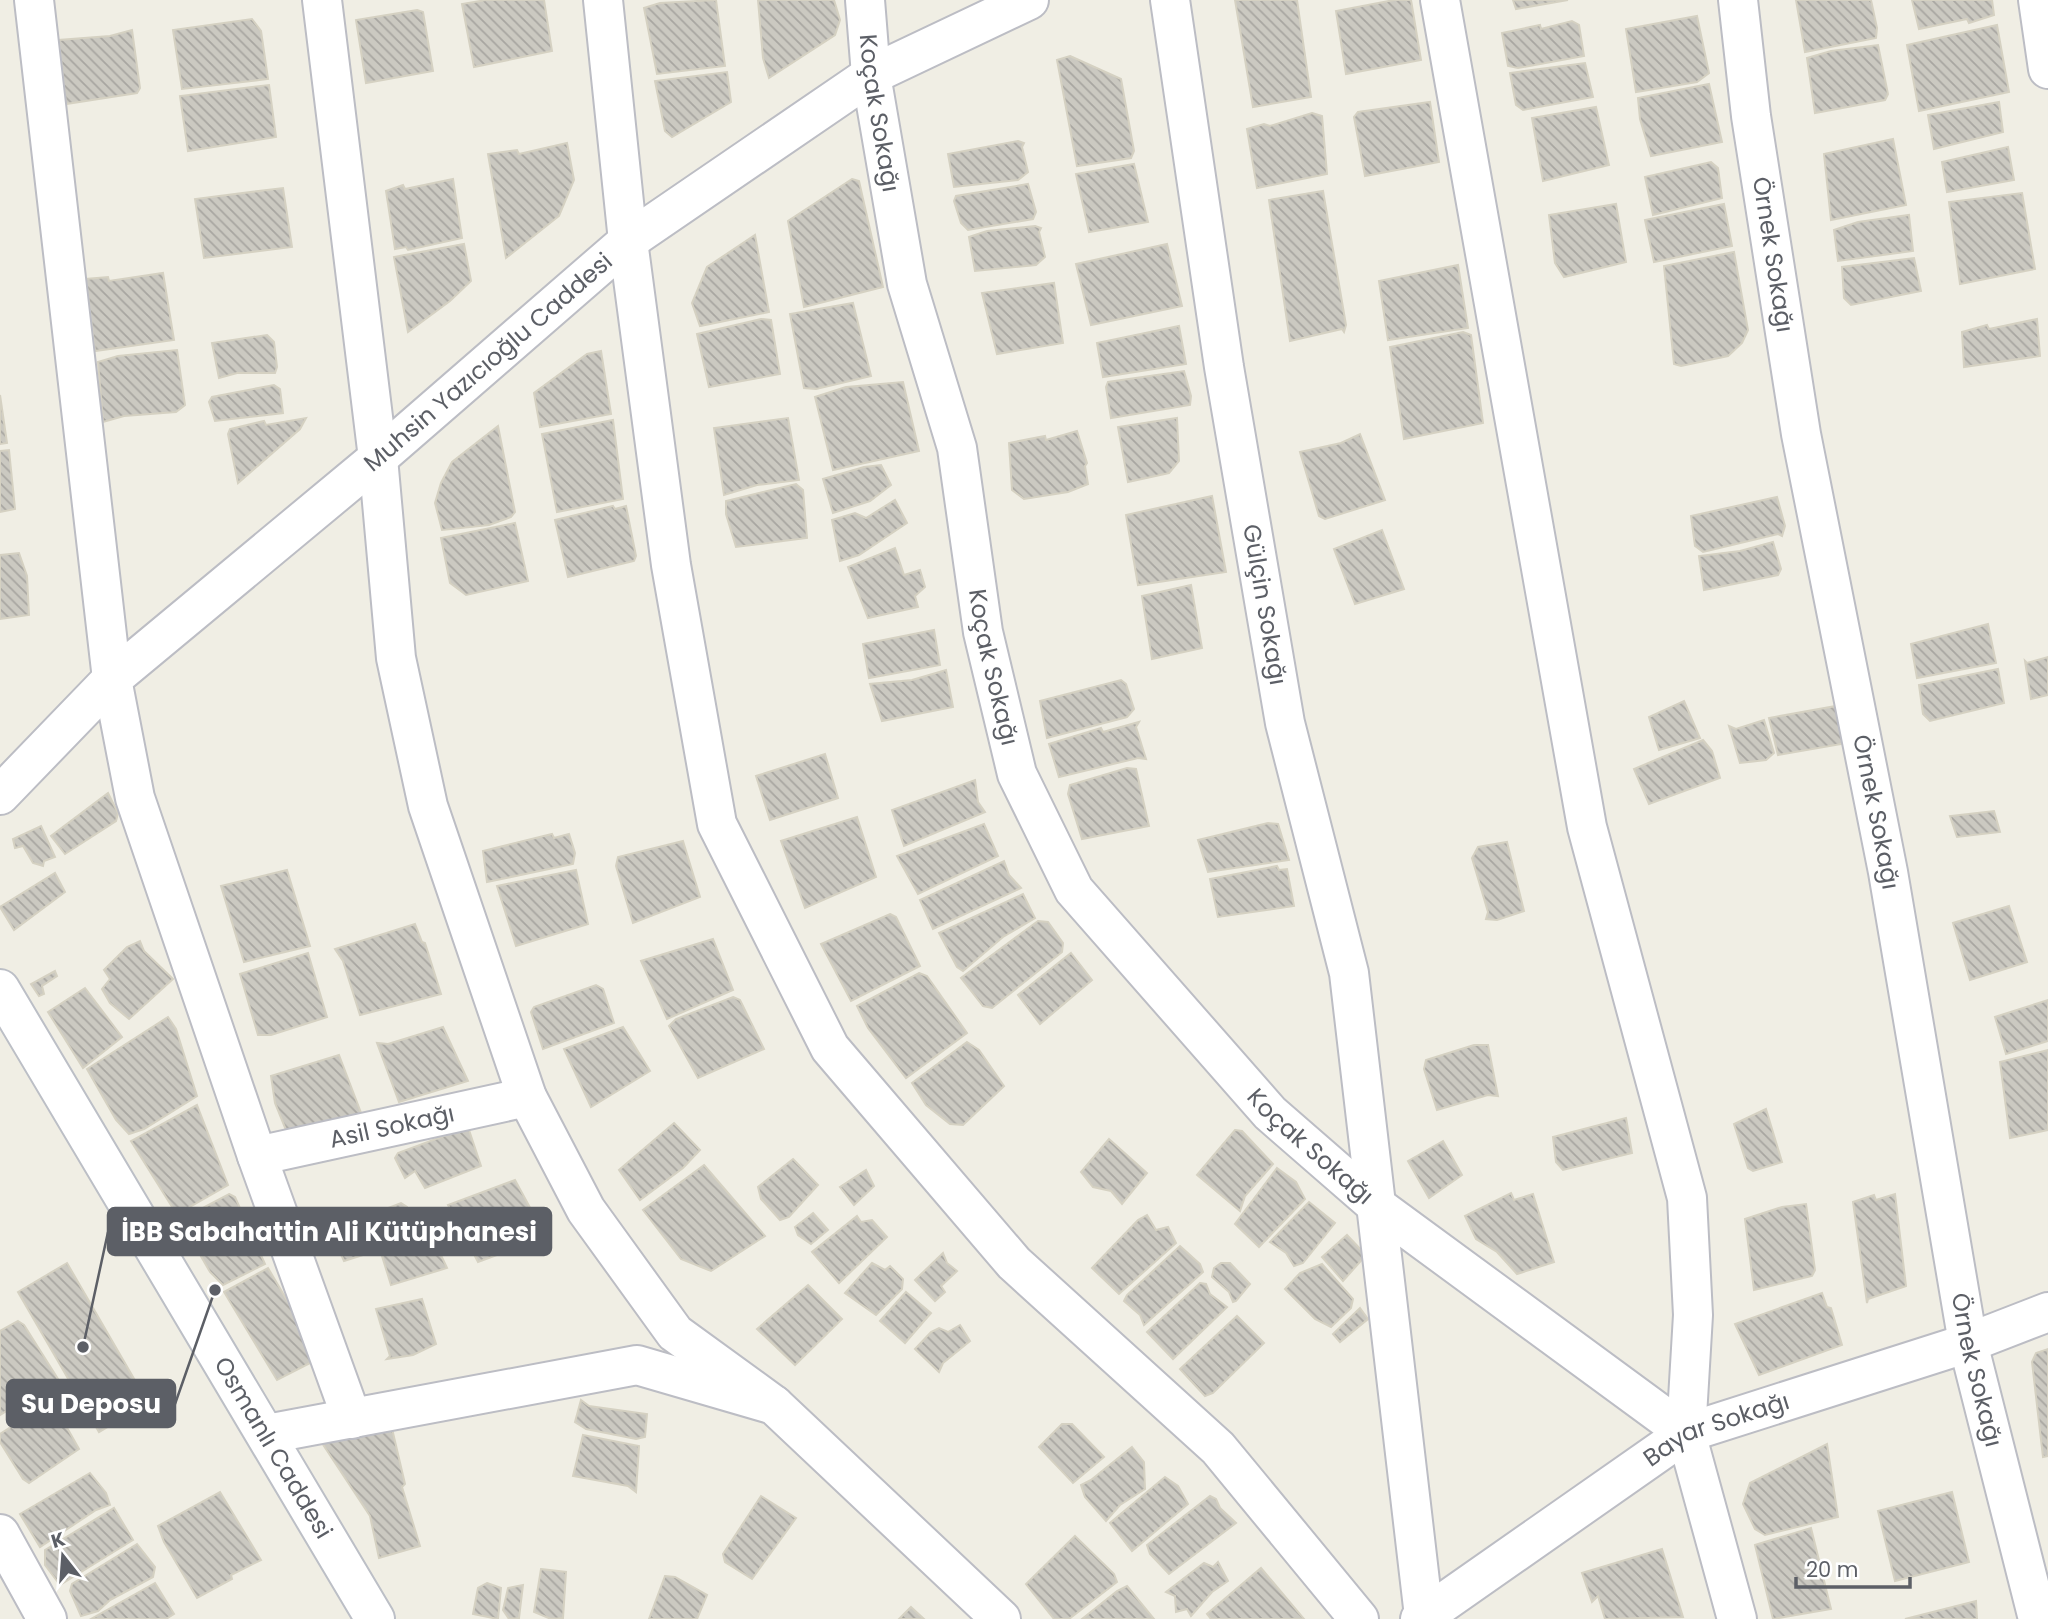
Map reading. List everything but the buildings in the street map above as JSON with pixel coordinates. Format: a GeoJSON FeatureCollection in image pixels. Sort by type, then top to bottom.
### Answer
{"type":"FeatureCollection","features":[{"type":"Feature","properties":{"kind":"street"},"geometry":{"type":"LineString","coordinates":[[34,0],[112,679],[135,799],[257,1156],[352,1419]]}},
{"type":"Feature","properties":{"kind":"street"},"geometry":{"type":"LineString","coordinates":[[322,0],[377,458],[396,658],[428,806],[527,1097],[586,1210],[675,1333],[774,1405],[1001,1619]]}},
{"type":"Feature","properties":{"kind":"street"},"geometry":{"type":"LineString","coordinates":[[603,0],[628,241],[671,565],[717,824],[830,1048],[1014,1264],[1218,1448],[1359,1619]]}},
{"type":"Feature","properties":{"kind":"street","name":"Koçak Sokağı"},"geometry":{"type":"LineString","coordinates":[[865,0],[871,75],[907,284],[957,448],[983,632],[1017,774],[1074,890],[1270,1113],[1378,1208],[1686,1433]]}},
{"type":"Feature","properties":{"kind":"street","name":"Muhsin Yazıcıoğlu Caddesi"},"geometry":{"type":"LineString","coordinates":[[0,795],[112,679],[377,458],[628,241],[871,75],[1029,0]]}},
{"type":"Feature","properties":{"kind":"street","name":"Gülçin Sokağı"},"geometry":{"type":"LineString","coordinates":[[1170,0],[1224,367],[1285,723],[1349,973],[1378,1208],[1422,1618]]}},
{"type":"Feature","properties":{"kind":"street"},"geometry":{"type":"LineString","coordinates":[[1440,0],[1587,827],[1688,1198],[1693,1315],[1686,1433],[1737,1619]]}},
{"type":"Feature","properties":{"kind":"street","name":"Örnek Sokağı"},"geometry":{"type":"LineString","coordinates":[[1738,0],[1751,116],[1801,434],[1888,872],[1968,1343],[2038,1619]]}},
{"type":"Feature","properties":{"kind":"street"},"geometry":{"type":"LineString","coordinates":[[2038,0],[2048,69]]}},
{"type":"Feature","properties":{"kind":"street","name":"Osmanlı Caddesi"},"geometry":{"type":"LineString","coordinates":[[0,989],[375,1619]]}},
{"type":"Feature","properties":{"kind":"street","name":"Asil Sokağı"},"geometry":{"type":"LineString","coordinates":[[257,1156],[527,1097]]}},
{"type":"Feature","properties":{"kind":"street","name":"Bayar Sokağı"},"geometry":{"type":"LineString","coordinates":[[1422,1618],[1686,1433],[1968,1343],[2048,1312]]}},
{"type":"Feature","properties":{"kind":"street"},"geometry":{"type":"LineString","coordinates":[[267,1434],[637,1365],[774,1405]]}},
{"type":"Feature","properties":{"kind":"street"},"geometry":{"type":"LineString","coordinates":[[0,1534],[47,1619]]}},
{"type":"Feature","properties":{"kind":"place","name":"Su Deposu"},"geometry":{"type":"Point","coordinates":[215,1290]}},
{"type":"Feature","properties":{"kind":"place","name":"İBB Sabahattin Ali Kütüphanesi"},"geometry":{"type":"Point","coordinates":[83,1347]}}]}
